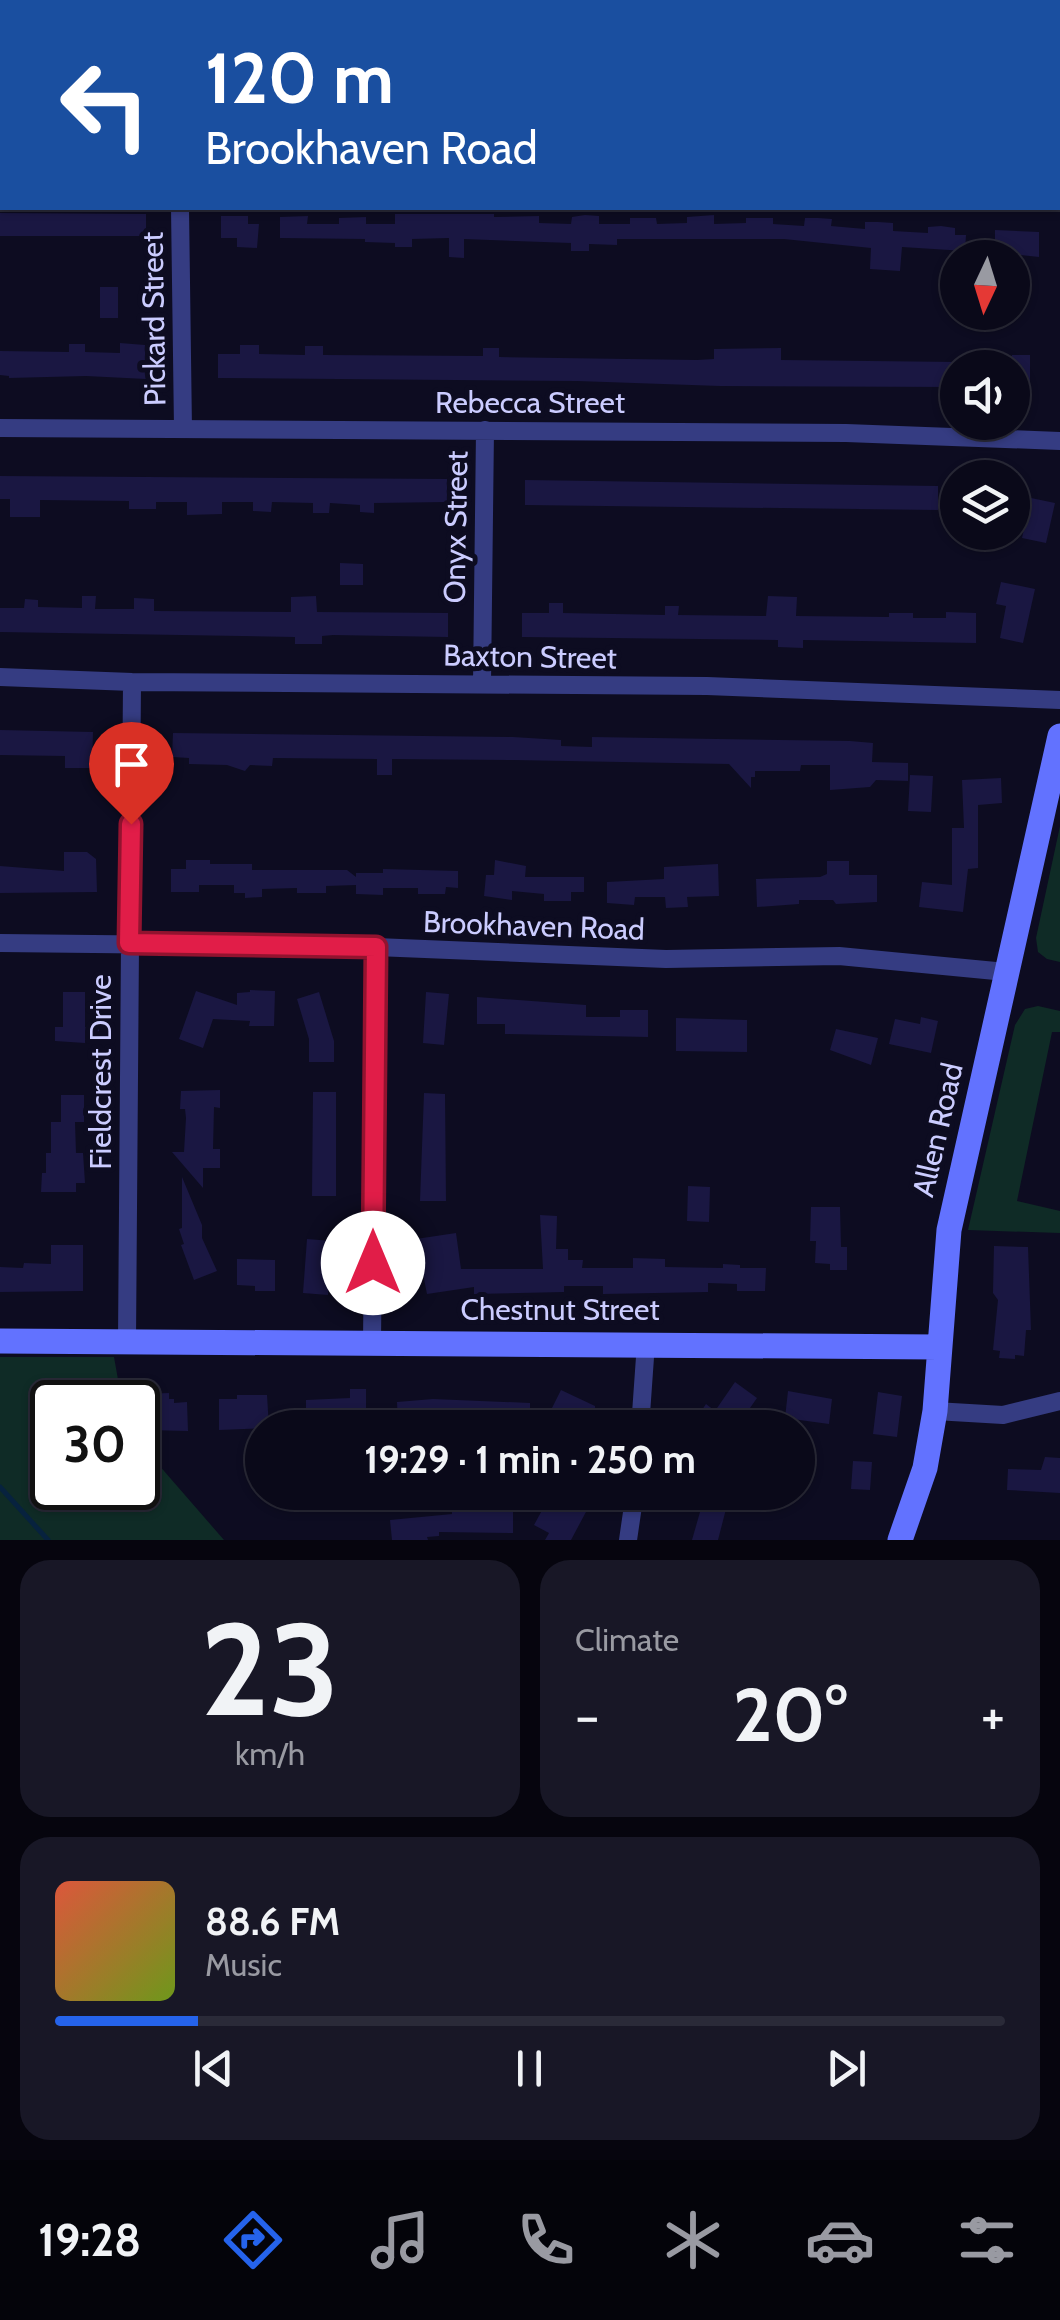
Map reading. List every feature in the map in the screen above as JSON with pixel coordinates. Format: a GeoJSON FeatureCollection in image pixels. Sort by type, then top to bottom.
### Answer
{"type":"FeatureCollection","features":[{"type":"Feature","properties":{"kind":"street","name":"Pickard Street"},"geometry":{"type":"LineString","coordinates":[[180,210],[184,429]]}},
{"type":"Feature","properties":{"kind":"street","name":"Rebecca Street"},"geometry":{"type":"LineString","coordinates":[[0,428],[846,433],[1060,441]]}},
{"type":"Feature","properties":{"kind":"street","name":"Onyx Street"},"geometry":{"type":"LineString","coordinates":[[482,684],[484,430]]}},
{"type":"Feature","properties":{"kind":"street","name":"Baxton Street"},"geometry":{"type":"LineString","coordinates":[[0,678],[727,687],[1060,700]]}},
{"type":"Feature","properties":{"kind":"street","name":"Fieldcrest Drive"},"geometry":{"type":"LineString","coordinates":[[127,1341],[132,682]]}},
{"type":"Feature","properties":{"kind":"street","name":"Allen Road"},"geometry":{"type":"LineString","coordinates":[[900,1540],[925,1468],[936,1411],[949,1230],[1060,736]]}},
{"type":"Feature","properties":{"kind":"street","name":"Brookhaven Road"},"geometry":{"type":"LineString","coordinates":[[0,943],[376,947],[666,958],[838,956],[1006,972]]}},
{"type":"Feature","properties":{"kind":"street"},"geometry":{"type":"LineString","coordinates":[[372,1342],[376,947]]}},
{"type":"Feature","properties":{"kind":"street","name":"Chestnut Street"},"geometry":{"type":"LineString","coordinates":[[0,1341],[939,1348]]}},
{"type":"Feature","properties":{"kind":"street"},"geometry":{"type":"LineString","coordinates":[[641,1410],[646,1343]]}},
{"type":"Feature","properties":{"kind":"street"},"geometry":{"type":"LineString","coordinates":[[936,1411],[976,1416],[1003,1414],[1060,1401]]}},
{"type":"Feature","properties":{"kind":"street"},"geometry":{"type":"LineString","coordinates":[[628,1540],[632,1510]]}},
{"type":"Feature","properties":{"kind":"green space"},"geometry":{"type":"Polygon","coordinates":[[[1060,826],[1060,962],[1038,952],[1036,938],[1060,826]]]}},
{"type":"Feature","properties":{"kind":"green space"},"geometry":{"type":"Polygon","coordinates":[[[1038,1006],[1060,1011],[1060,1032],[1052,1032],[1017,1201],[1060,1211],[1060,1233],[968,1230],[1015,1025],[1025,1009],[1038,1006]]]}},
{"type":"Feature","properties":{"kind":"green space"},"geometry":{"type":"Polygon","coordinates":[[[0,1357],[114,1357],[118,1380],[30,1380],[30,1510],[160,1510],[160,1466],[224,1540],[0,1540],[0,1357]]]}},
{"type":"Feature","properties":{"kind":"building"},"geometry":{"type":"Polygon","coordinates":[[[0,213],[146,214],[146,236],[0,236],[0,213]]]}},
{"type":"Feature","properties":{"kind":"building"},"geometry":{"type":"Polygon","coordinates":[[[395,214],[539,216],[539,223],[571,224],[572,217],[585,215],[599,216],[599,224],[630,224],[630,218],[656,218],[657,224],[687,223],[687,217],[714,215],[714,224],[773,218],[773,224],[804,226],[805,218],[818,218],[832,219],[831,226],[865,229],[865,222],[893,223],[893,231],[928,233],[928,227],[941,226],[955,228],[955,235],[966,235],[966,240],[940,240],[940,249],[902,247],[900,271],[870,269],[871,248],[784,239],[617,239],[617,245],[589,244],[589,251],[571,251],[571,243],[464,239],[464,258],[449,257],[449,238],[412,239],[412,247],[395,247],[395,243],[365,239],[280,238],[280,217],[308,216],[307,224],[339,224],[339,218],[366,217],[366,224],[395,224],[395,214]]]}},
{"type":"Feature","properties":{"kind":"building"},"geometry":{"type":"Polygon","coordinates":[[[221,216],[248,216],[248,224],[259,224],[257,248],[237,247],[237,238],[221,238],[221,216]]]}},
{"type":"Feature","properties":{"kind":"building"},"geometry":{"type":"Polygon","coordinates":[[[995,230],[1039,232],[1039,257],[1030,256],[1030,240],[995,240],[995,230]]]}},
{"type":"Feature","properties":{"kind":"building"},"geometry":{"type":"Polygon","coordinates":[[[100,287],[118,287],[118,318],[100,318],[100,287]]]}},
{"type":"Feature","properties":{"kind":"building"},"geometry":{"type":"Polygon","coordinates":[[[120,343],[145,345],[146,379],[0,375],[0,351],[69,352],[69,344],[85,344],[85,352],[120,353],[120,343]]]}},
{"type":"Feature","properties":{"kind":"building"},"geometry":{"type":"Polygon","coordinates":[[[240,345],[259,345],[259,354],[305,355],[305,346],[323,346],[323,355],[483,356],[483,348],[499,348],[499,357],[697,360],[714,359],[714,349],[781,348],[781,360],[940,362],[940,387],[218,378],[218,354],[240,354],[240,345]]]}},
{"type":"Feature","properties":{"kind":"building"},"geometry":{"type":"Polygon","coordinates":[[[0,476],[447,479],[447,502],[374,503],[374,513],[360,512],[360,505],[330,503],[329,513],[313,513],[313,503],[272,502],[271,512],[253,511],[253,502],[222,502],[222,514],[187,515],[187,502],[156,502],[156,509],[129,509],[129,501],[40,500],[40,517],[10,517],[10,499],[0,499],[0,476]]]}},
{"type":"Feature","properties":{"kind":"building"},"geometry":{"type":"Polygon","coordinates":[[[525,480],[938,486],[938,510],[525,505],[525,480]]]}},
{"type":"Feature","properties":{"kind":"building"},"geometry":{"type":"Polygon","coordinates":[[[1031,498],[1055,503],[1046,543],[1030,540],[1031,498]]]}},
{"type":"Feature","properties":{"kind":"building"},"geometry":{"type":"Polygon","coordinates":[[[340,563],[363,564],[363,585],[340,585],[340,563]]]}},
{"type":"Feature","properties":{"kind":"building"},"geometry":{"type":"Polygon","coordinates":[[[1001,582],[1035,589],[1023,643],[1000,638],[1006,606],[996,604],[1001,582]]]}},
{"type":"Feature","properties":{"kind":"building"},"geometry":{"type":"Polygon","coordinates":[[[82,596],[96,596],[95,609],[134,609],[134,598],[154,599],[154,611],[291,612],[291,597],[316,596],[317,612],[448,613],[448,637],[333,635],[322,636],[322,644],[295,644],[295,637],[0,632],[0,608],[24,608],[25,599],[38,600],[38,607],[82,608],[82,596]]]}},
{"type":"Feature","properties":{"kind":"building"},"geometry":{"type":"Polygon","coordinates":[[[768,596],[797,597],[796,616],[889,617],[889,613],[913,613],[913,618],[946,618],[946,612],[976,613],[976,643],[803,640],[803,648],[778,647],[778,640],[522,637],[522,613],[549,613],[549,603],[563,603],[563,613],[665,615],[665,606],[679,606],[678,615],[766,616],[768,596]]]}},
{"type":"Feature","properties":{"kind":"building"},"geometry":{"type":"Polygon","coordinates":[[[0,730],[93,732],[92,768],[65,768],[65,756],[0,755],[0,730]]]}},
{"type":"Feature","properties":{"kind":"building"},"geometry":{"type":"Polygon","coordinates":[[[173,733],[513,737],[561,740],[561,746],[592,747],[592,737],[850,741],[873,743],[872,762],[908,763],[908,781],[876,780],[870,787],[830,790],[830,765],[801,765],[800,771],[755,771],[751,788],[729,764],[513,760],[392,759],[392,775],[377,775],[377,759],[273,758],[272,766],[250,765],[245,771],[227,765],[189,764],[189,758],[172,757],[173,733]]]}},
{"type":"Feature","properties":{"kind":"building"},"geometry":{"type":"Polygon","coordinates":[[[910,775],[933,776],[931,812],[908,811],[910,775]]]}},
{"type":"Feature","properties":{"kind":"building"},"geometry":{"type":"Polygon","coordinates":[[[1001,778],[1002,803],[978,805],[978,868],[968,869],[963,912],[919,907],[922,882],[952,885],[952,828],[964,828],[962,780],[1001,778]]]}},
{"type":"Feature","properties":{"kind":"building"},"geometry":{"type":"Polygon","coordinates":[[[64,852],[87,852],[96,859],[97,892],[0,893],[0,866],[64,871],[64,852]]]}},
{"type":"Feature","properties":{"kind":"building"},"geometry":{"type":"Polygon","coordinates":[[[186,860],[252,864],[252,870],[347,870],[356,877],[356,873],[383,873],[383,869],[458,871],[458,888],[446,887],[445,894],[418,894],[418,888],[383,888],[383,895],[356,894],[356,885],[326,886],[326,893],[297,893],[297,888],[262,889],[262,897],[245,898],[245,893],[234,893],[234,885],[199,885],[199,892],[171,892],[171,869],[186,869],[186,860]]]}},
{"type":"Feature","properties":{"kind":"building"},"geometry":{"type":"Polygon","coordinates":[[[495,860],[526,866],[525,877],[584,877],[584,892],[571,892],[571,901],[544,901],[544,894],[512,891],[512,900],[484,896],[486,875],[494,875],[495,860]]]}},
{"type":"Feature","properties":{"kind":"building"},"geometry":{"type":"Polygon","coordinates":[[[827,861],[849,861],[849,875],[877,875],[877,902],[836,904],[833,900],[799,900],[799,904],[757,907],[756,879],[820,877],[827,874],[827,861]]]}},
{"type":"Feature","properties":{"kind":"building"},"geometry":{"type":"Polygon","coordinates":[[[718,864],[719,896],[687,897],[688,907],[666,908],[665,897],[635,897],[634,905],[607,903],[607,882],[664,879],[664,867],[718,864]]]}},
{"type":"Feature","properties":{"kind":"building"},"geometry":{"type":"Polygon","coordinates":[[[196,991],[237,1005],[237,993],[275,991],[274,1026],[213,1019],[203,1048],[179,1039],[196,991]]]}},
{"type":"Feature","properties":{"kind":"building"},"geometry":{"type":"Polygon","coordinates":[[[63,992],[85,992],[85,1027],[99,1027],[99,1040],[55,1041],[55,1027],[63,1027],[63,992]]]}},
{"type":"Feature","properties":{"kind":"building"},"geometry":{"type":"Polygon","coordinates":[[[319,992],[334,1041],[334,1062],[309,1062],[309,1039],[297,999],[319,992]]]}},
{"type":"Feature","properties":{"kind":"building"},"geometry":{"type":"Polygon","coordinates":[[[426,992],[449,994],[444,1045],[423,1043],[426,992]]]}},
{"type":"Feature","properties":{"kind":"building"},"geometry":{"type":"Polygon","coordinates":[[[477,997],[586,1005],[586,1017],[620,1017],[620,1010],[648,1010],[648,1037],[505,1034],[505,1024],[477,1024],[477,997]]]}},
{"type":"Feature","properties":{"kind":"building"},"geometry":{"type":"Polygon","coordinates":[[[921,1017],[938,1021],[931,1053],[889,1044],[895,1019],[920,1024],[921,1017]]]}},
{"type":"Feature","properties":{"kind":"building"},"geometry":{"type":"Polygon","coordinates":[[[676,1018],[747,1020],[747,1052],[676,1051],[676,1018]]]}},
{"type":"Feature","properties":{"kind":"building"},"geometry":{"type":"Polygon","coordinates":[[[836,1029],[878,1038],[871,1065],[830,1050],[836,1029]]]}},
{"type":"Feature","properties":{"kind":"building"},"geometry":{"type":"Polygon","coordinates":[[[220,1090],[220,1108],[214,1107],[213,1149],[220,1149],[220,1168],[203,1168],[203,1188],[172,1152],[184,1152],[186,1118],[185,1109],[180,1109],[181,1091],[220,1090]]]}},
{"type":"Feature","properties":{"kind":"building"},"geometry":{"type":"Polygon","coordinates":[[[313,1092],[336,1092],[336,1196],[312,1196],[313,1092]]]}},
{"type":"Feature","properties":{"kind":"building"},"geometry":{"type":"Polygon","coordinates":[[[424,1093],[445,1094],[446,1201],[420,1201],[424,1093]]]}},
{"type":"Feature","properties":{"kind":"building"},"geometry":{"type":"Polygon","coordinates":[[[61,1095],[84,1095],[84,1122],[75,1122],[76,1153],[83,1153],[85,1183],[76,1183],[76,1192],[41,1192],[46,1153],[51,1153],[51,1122],[61,1122],[61,1095]]]}},
{"type":"Feature","properties":{"kind":"building"},"geometry":{"type":"Polygon","coordinates":[[[182,1177],[217,1271],[194,1280],[179,1229],[182,1177]]]}},
{"type":"Feature","properties":{"kind":"building"},"geometry":{"type":"Polygon","coordinates":[[[688,1186],[710,1187],[709,1222],[687,1221],[688,1186]]]}},
{"type":"Feature","properties":{"kind":"building"},"geometry":{"type":"Polygon","coordinates":[[[811,1207],[840,1207],[841,1247],[847,1247],[847,1270],[830,1270],[830,1264],[815,1263],[816,1241],[810,1241],[811,1207]]]}},
{"type":"Feature","properties":{"kind":"building"},"geometry":{"type":"Polygon","coordinates":[[[540,1215],[557,1216],[556,1249],[568,1249],[568,1260],[583,1260],[582,1268],[633,1268],[633,1258],[665,1259],[665,1267],[723,1268],[723,1264],[766,1268],[765,1291],[737,1291],[737,1284],[708,1283],[708,1292],[603,1294],[603,1286],[564,1286],[564,1292],[474,1294],[474,1287],[427,1294],[416,1239],[456,1233],[461,1269],[543,1269],[540,1215]]]}},
{"type":"Feature","properties":{"kind":"building"},"geometry":{"type":"Polygon","coordinates":[[[307,1239],[332,1241],[328,1295],[303,1293],[307,1239]]]}},
{"type":"Feature","properties":{"kind":"building"},"geometry":{"type":"Polygon","coordinates":[[[51,1245],[83,1245],[83,1291],[0,1292],[0,1267],[51,1264],[51,1245]]]}},
{"type":"Feature","properties":{"kind":"building"},"geometry":{"type":"Polygon","coordinates":[[[994,1246],[1028,1247],[1031,1330],[1026,1330],[1024,1356],[1015,1355],[1015,1359],[999,1358],[1000,1351],[993,1350],[998,1300],[993,1293],[994,1246]]]}},
{"type":"Feature","properties":{"kind":"building"},"geometry":{"type":"Polygon","coordinates":[[[237,1259],[275,1260],[275,1291],[255,1291],[255,1286],[237,1285],[237,1259]]]}},
{"type":"Feature","properties":{"kind":"building"},"geometry":{"type":"Polygon","coordinates":[[[735,1382],[757,1398],[749,1410],[716,1410],[735,1382]]]}},
{"type":"Feature","properties":{"kind":"building"},"geometry":{"type":"Polygon","coordinates":[[[350,1389],[366,1389],[366,1410],[306,1410],[306,1400],[350,1398],[350,1389]]]}},
{"type":"Feature","properties":{"kind":"building"},"geometry":{"type":"Polygon","coordinates":[[[561,1390],[595,1406],[595,1410],[551,1410],[561,1390]]]}},
{"type":"Feature","properties":{"kind":"building"},"geometry":{"type":"Polygon","coordinates":[[[788,1391],[832,1399],[829,1424],[815,1422],[815,1410],[786,1410],[788,1391]]]}},
{"type":"Feature","properties":{"kind":"building"},"geometry":{"type":"Polygon","coordinates":[[[878,1392],[902,1396],[897,1437],[873,1434],[878,1392]]]}},
{"type":"Feature","properties":{"kind":"building"},"geometry":{"type":"Polygon","coordinates":[[[160,1393],[169,1393],[174,1403],[187,1402],[188,1431],[160,1430],[160,1393]]]}},
{"type":"Feature","properties":{"kind":"building"},"geometry":{"type":"Polygon","coordinates":[[[237,1395],[267,1395],[268,1410],[245,1410],[245,1429],[219,1430],[219,1399],[237,1399],[237,1395]]]}},
{"type":"Feature","properties":{"kind":"building"},"geometry":{"type":"Polygon","coordinates":[[[433,1399],[530,1403],[530,1410],[397,1410],[397,1402],[433,1399]]]}},
{"type":"Feature","properties":{"kind":"building"},"geometry":{"type":"Polygon","coordinates":[[[1045,1457],[1060,1458],[1060,1493],[1007,1490],[1008,1469],[1041,1470],[1045,1457]]]}},
{"type":"Feature","properties":{"kind":"building"},"geometry":{"type":"Polygon","coordinates":[[[853,1461],[872,1462],[870,1490],[851,1489],[853,1461]]]}},
{"type":"Feature","properties":{"kind":"building"},"geometry":{"type":"Polygon","coordinates":[[[452,1510],[513,1510],[513,1533],[439,1532],[439,1536],[427,1537],[428,1540],[392,1540],[390,1520],[452,1514],[452,1510]]]}},
{"type":"Feature","properties":{"kind":"building"},"geometry":{"type":"Polygon","coordinates":[[[542,1510],[587,1510],[571,1540],[545,1540],[549,1533],[534,1525],[542,1510]]]}},
{"type":"Feature","properties":{"kind":"building"},"geometry":{"type":"Polygon","coordinates":[[[726,1510],[718,1540],[692,1540],[700,1512],[692,1511],[726,1510]]]}},
{"type":"Feature","properties":{"kind":"waterway"},"geometry":{"type":"LineString","coordinates":[[0,1487],[48,1540]]}},
{"type":"Feature","properties":{"kind":"route"},"geometry":{"type":"LineString","coordinates":[[131,824],[129,943],[376,947],[373,1263]]}}]}
